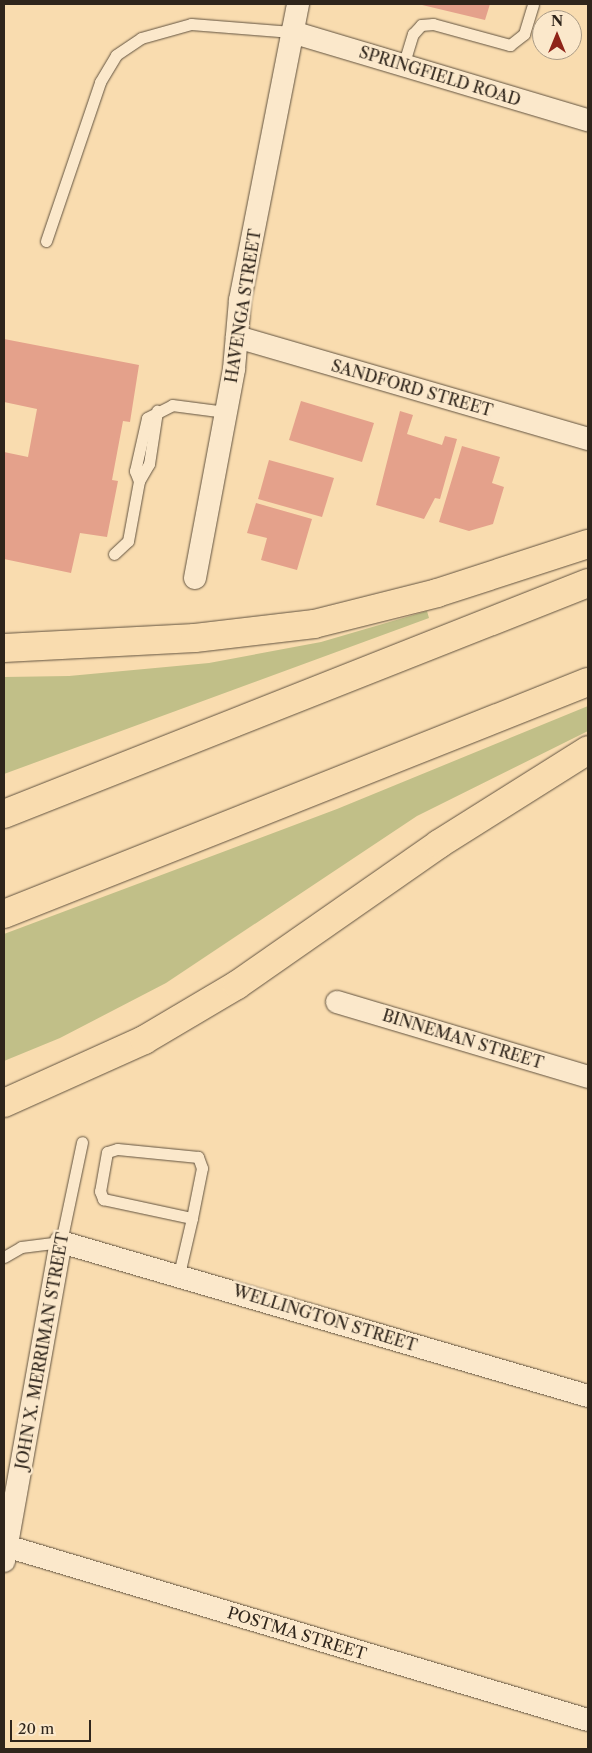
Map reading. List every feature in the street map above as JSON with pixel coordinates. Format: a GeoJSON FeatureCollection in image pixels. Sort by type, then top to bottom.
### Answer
{"type":"FeatureCollection","features":[{"type":"Feature","properties":{"kind":"highway"},"geometry":{"type":"LineString","coordinates":[[4,648],[195,638],[314,624],[437,593],[588,544]]}},
{"type":"Feature","properties":{"kind":"highway"},"geometry":{"type":"LineString","coordinates":[[4,814],[588,583]]}},
{"type":"Feature","properties":{"kind":"highway"},"geometry":{"type":"LineString","coordinates":[[4,914],[588,682]]}},
{"type":"Feature","properties":{"kind":"highway"},"geometry":{"type":"LineString","coordinates":[[4,1103],[144,1040],[237,986],[439,844],[588,750]]}},
{"type":"Feature","properties":{"kind":"street","name":"HAVENGA STREET"},"geometry":{"type":"LineString","coordinates":[[195,578],[298,4]]}},
{"type":"Feature","properties":{"kind":"street","name":"SPRINGFIELD ROAD"},"geometry":{"type":"LineString","coordinates":[[292,32],[588,120]]}},
{"type":"Feature","properties":{"kind":"street","name":"SANDFORD STREET"},"geometry":{"type":"LineString","coordinates":[[237,337],[588,439]]}},
{"type":"Feature","properties":{"kind":"street","name":"BINNEMAN STREET"},"geometry":{"type":"LineString","coordinates":[[338,1002],[588,1077]]}},
{"type":"Feature","properties":{"kind":"street","name":"WELLINGTON STREET"},"geometry":{"type":"LineString","coordinates":[[61,1242],[179,1274],[588,1396]]}},
{"type":"Feature","properties":{"kind":"street","name":"JOHN X. MERRIMAN STREET"},"geometry":{"type":"LineString","coordinates":[[5,1554],[61,1242]]}},
{"type":"Feature","properties":{"kind":"street","name":"POSTMA STREET"},"geometry":{"type":"LineString","coordinates":[[5,1554],[588,1720]]}},
{"type":"Feature","properties":{"kind":"lane"},"geometry":{"type":"LineString","coordinates":[[403,66],[413,34],[421,26],[433,24],[510,45],[524,34],[533,4]]}},
{"type":"Feature","properties":{"kind":"lane"},"geometry":{"type":"LineString","coordinates":[[46,241],[100,82],[116,55],[141,38],[190,24],[292,32]]}},
{"type":"Feature","properties":{"kind":"lane"},"geometry":{"type":"LineString","coordinates":[[114,554],[128,541],[139,481],[135,471],[147,418],[157,411],[182,404],[226,412]]}},
{"type":"Feature","properties":{"kind":"lane","name":"JOHN X. MERRIMAN STREET"},"geometry":{"type":"LineString","coordinates":[[61,1242],[82,1142]]}},
{"type":"Feature","properties":{"kind":"lane"},"geometry":{"type":"LineString","coordinates":[[179,1274],[192,1218],[202,1168],[195,1154],[117,1149],[107,1152],[100,1191],[103,1199],[192,1218]]}},
{"type":"Feature","properties":{"kind":"lane"},"geometry":{"type":"LineString","coordinates":[[4,1257],[21,1247],[61,1242]]}},
{"type":"Feature","properties":{"kind":"shaded area"},"geometry":{"type":"Polygon","coordinates":[[[427,611],[429,618],[4,774],[4,677],[69,676],[209,663],[321,642],[427,611]]]}},
{"type":"Feature","properties":{"kind":"shaded area"},"geometry":{"type":"Polygon","coordinates":[[[588,706],[588,731],[417,816],[166,983],[60,1038],[4,1061],[4,934],[337,809],[588,706]]]}},
{"type":"Feature","properties":{"kind":"building"},"geometry":{"type":"Polygon","coordinates":[[[418,4],[490,4],[485,20],[418,4]]]}},
{"type":"Feature","properties":{"kind":"building"},"geometry":{"type":"Polygon","coordinates":[[[4,339],[139,365],[130,422],[123,421],[112,480],[118,481],[107,537],[80,533],[71,573],[4,559],[4,452],[28,457],[37,409],[4,402],[4,339]]]}},
{"type":"Feature","properties":{"kind":"building"},"geometry":{"type":"Polygon","coordinates":[[[301,401],[374,423],[362,462],[289,440],[301,401]]]}},
{"type":"Feature","properties":{"kind":"building"},"geometry":{"type":"Polygon","coordinates":[[[400,411],[413,415],[407,434],[442,445],[445,436],[457,439],[440,499],[435,498],[424,519],[376,505],[400,411]]]}},
{"type":"Feature","properties":{"kind":"building"},"geometry":{"type":"Polygon","coordinates":[[[462,446],[500,457],[492,483],[504,487],[493,524],[469,531],[439,522],[462,446]]]}},
{"type":"Feature","properties":{"kind":"building"},"geometry":{"type":"Polygon","coordinates":[[[269,460],[334,478],[322,517],[258,499],[269,460]]]}},
{"type":"Feature","properties":{"kind":"building"},"geometry":{"type":"Polygon","coordinates":[[[256,503],[312,519],[297,570],[261,560],[267,538],[247,533],[256,503]]]}}]}
